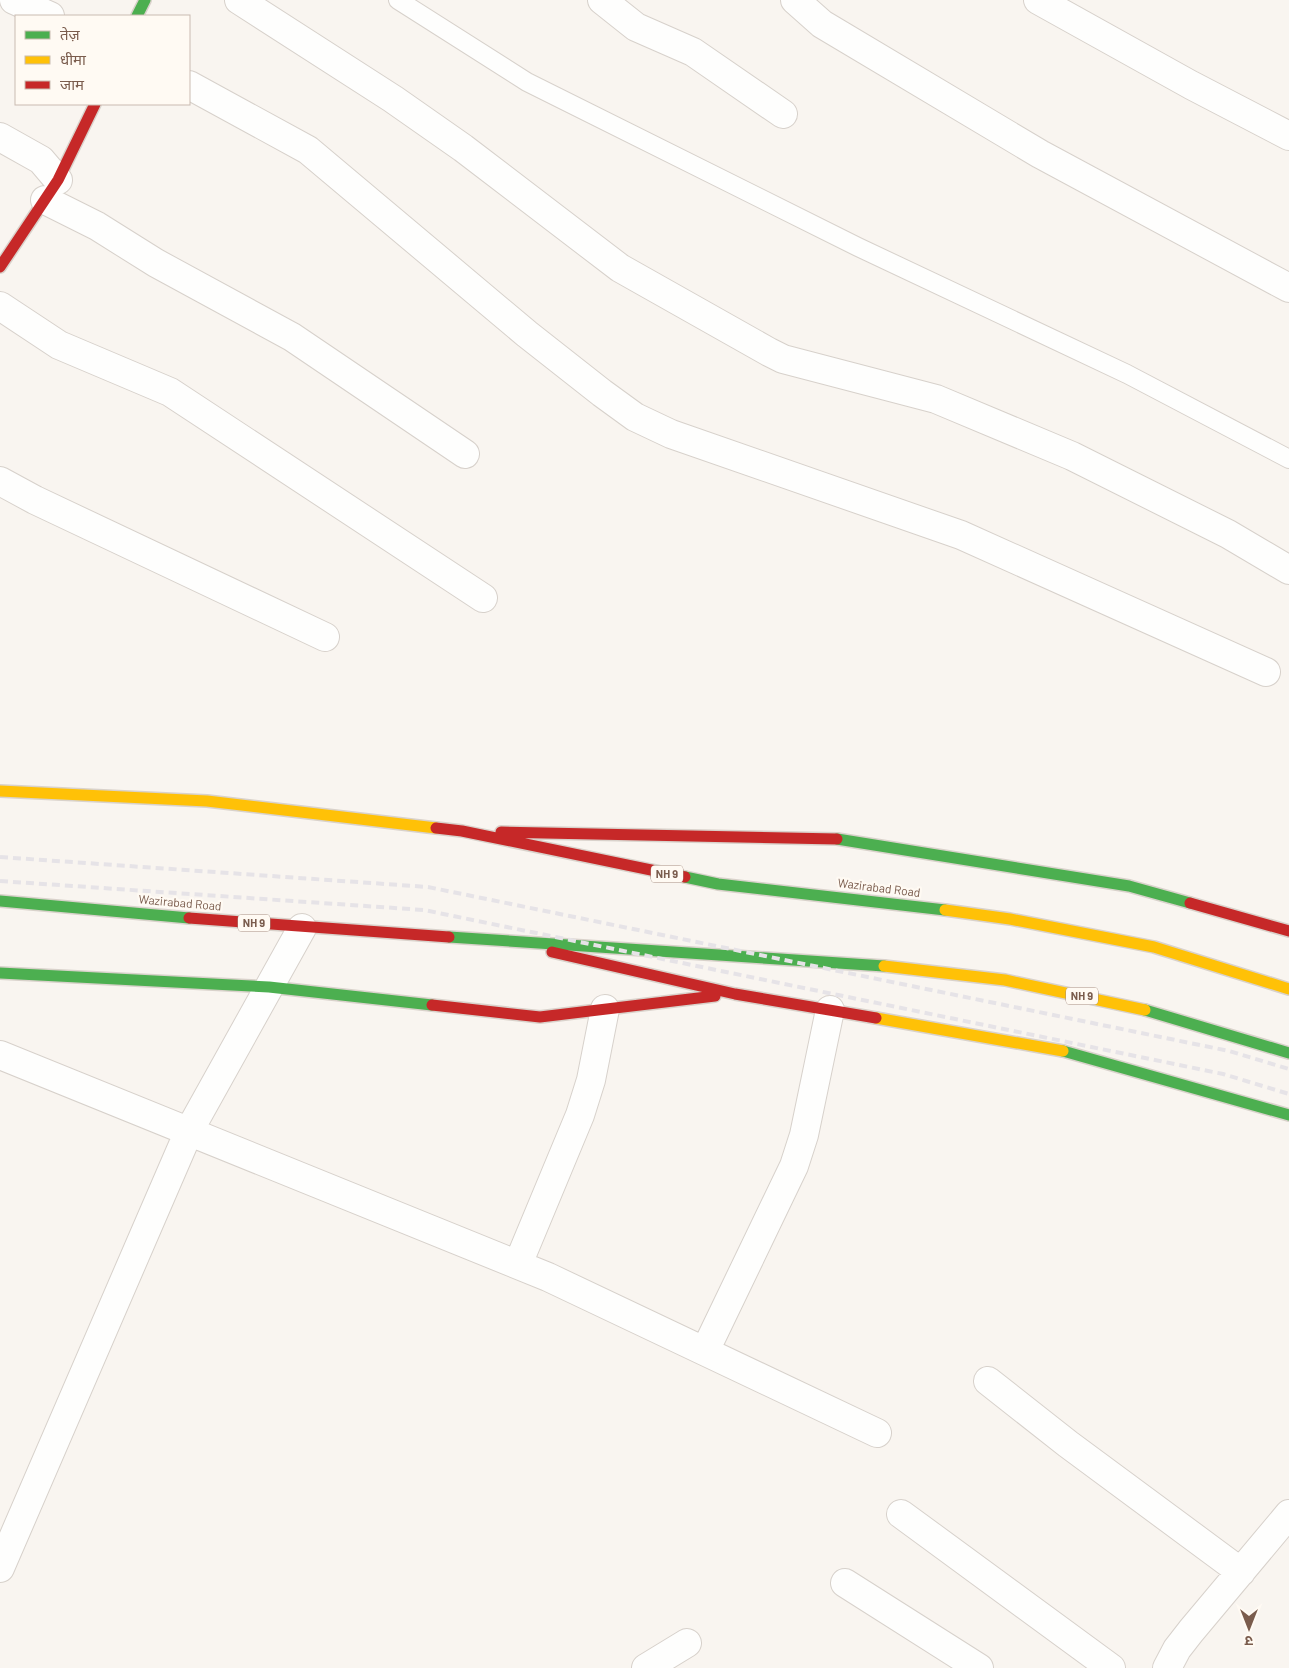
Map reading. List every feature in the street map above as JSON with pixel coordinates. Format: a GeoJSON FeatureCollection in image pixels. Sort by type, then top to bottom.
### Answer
{"type":"FeatureCollection","features":[{"type":"Feature","properties":{"kind":"main road"},"geometry":{"type":"LineString","coordinates":[[137,15],[144,0]]}},
{"type":"Feature","properties":{"kind":"main road"},"geometry":{"type":"LineString","coordinates":[[0,267],[51,190],[94,105]]}},
{"type":"Feature","properties":{"kind":"main road","name":"Wazirabad Road"},"geometry":{"type":"LineString","coordinates":[[0,791],[207,801],[462,831],[718,884],[875,901],[1010,919],[1154,947],[1289,989]]}},
{"type":"Feature","properties":{"kind":"main road","name":"Wazirabad Road"},"geometry":{"type":"LineString","coordinates":[[462,831],[847,839],[1129,886],[1289,931]]}},
{"type":"Feature","properties":{"kind":"main road","name":"Wazirabad Road"},"geometry":{"type":"LineString","coordinates":[[0,901],[302,928],[870,964],[1005,980],[1126,1005],[1289,1053]]}},
{"type":"Feature","properties":{"kind":"main road","name":"Wazirabad Road"},"geometry":{"type":"LineString","coordinates":[[508,942],[735,994],[1075,1053],[1289,1115]]}},
{"type":"Feature","properties":{"kind":"main road"},"geometry":{"type":"LineString","coordinates":[[0,973],[269,987],[540,1017],[735,994]]}},
{"type":"Feature","properties":{"kind":"street"},"geometry":{"type":"LineString","coordinates":[[14,0],[48,15]]}},
{"type":"Feature","properties":{"kind":"street"},"geometry":{"type":"LineString","coordinates":[[239,0],[393,99],[463,148],[620,268],[769,352],[783,359],[903,389],[945,403],[1072,456],[1228,534],[1289,570]]}},
{"type":"Feature","properties":{"kind":"street"},"geometry":{"type":"LineString","coordinates":[[602,0],[636,27],[692,52],[784,114]]}},
{"type":"Feature","properties":{"kind":"street"},"geometry":{"type":"LineString","coordinates":[[795,0],[822,24],[1040,154],[1289,288]]}},
{"type":"Feature","properties":{"kind":"street"},"geometry":{"type":"LineString","coordinates":[[1038,0],[1191,85],[1289,136]]}},
{"type":"Feature","properties":{"kind":"street"},"geometry":{"type":"LineString","coordinates":[[190,86],[308,150],[528,334],[635,417],[671,434],[961,535],[1266,672]]}},
{"type":"Feature","properties":{"kind":"street"},"geometry":{"type":"LineString","coordinates":[[0,137],[41,160],[51,190],[97,226],[156,263],[292,337],[465,454]]}},
{"type":"Feature","properties":{"kind":"street"},"geometry":{"type":"LineString","coordinates":[[0,306],[59,345],[170,392],[483,598]]}},
{"type":"Feature","properties":{"kind":"street"},"geometry":{"type":"LineString","coordinates":[[0,481],[35,500],[325,637]]}},
{"type":"Feature","properties":{"kind":"street"},"geometry":{"type":"LineString","coordinates":[[0,1568],[189,1131],[302,928]]}},
{"type":"Feature","properties":{"kind":"street"},"geometry":{"type":"LineString","coordinates":[[518,1264],[580,1115],[591,1080],[605,1009]]}},
{"type":"Feature","properties":{"kind":"street"},"geometry":{"type":"LineString","coordinates":[[705,1351],[794,1166],[804,1135],[830,1010]]}},
{"type":"Feature","properties":{"kind":"street"},"geometry":{"type":"LineString","coordinates":[[0,1055],[518,1264],[877,1433]]}},
{"type":"Feature","properties":{"kind":"street"},"geometry":{"type":"LineString","coordinates":[[988,1381],[1068,1444],[1241,1572]]}},
{"type":"Feature","properties":{"kind":"street"},"geometry":{"type":"LineString","coordinates":[[901,1514],[1111,1668]]}},
{"type":"Feature","properties":{"kind":"street"},"geometry":{"type":"LineString","coordinates":[[1167,1668],[1177,1649],[1288,1518]]}},
{"type":"Feature","properties":{"kind":"street"},"geometry":{"type":"LineString","coordinates":[[845,1583],[979,1668]]}},
{"type":"Feature","properties":{"kind":"street"},"geometry":{"type":"LineString","coordinates":[[646,1668],[687,1643]]}},
{"type":"Feature","properties":{"kind":"lane"},"geometry":{"type":"LineString","coordinates":[[398,0],[527,82],[858,247],[1127,374],[1289,459]]}},
{"type":"Feature","properties":{"kind":"railway"},"geometry":{"type":"LineString","coordinates":[[0,857],[428,887],[1229,1051],[1289,1069]]}},
{"type":"Feature","properties":{"kind":"railway"},"geometry":{"type":"LineString","coordinates":[[0,881],[424,910],[1223,1074],[1289,1094]]}},
{"type":"Feature","properties":{"kind":"traffic: fast"},"geometry":{"type":"LineString","coordinates":[[138,15],[145,0]]}},
{"type":"Feature","properties":{"kind":"traffic: fast"},"geometry":{"type":"LineString","coordinates":[[837,839],[1129,886],[1190,903]]}},
{"type":"Feature","properties":{"kind":"traffic: fast"},"geometry":{"type":"LineString","coordinates":[[685,877],[718,884],[945,910]]}},
{"type":"Feature","properties":{"kind":"traffic: fast"},"geometry":{"type":"LineString","coordinates":[[0,901],[189,918]]}},
{"type":"Feature","properties":{"kind":"traffic: fast"},"geometry":{"type":"LineString","coordinates":[[449,937],[884,966]]}},
{"type":"Feature","properties":{"kind":"traffic: fast"},"geometry":{"type":"LineString","coordinates":[[0,973],[269,987],[432,1005]]}},
{"type":"Feature","properties":{"kind":"traffic: fast"},"geometry":{"type":"LineString","coordinates":[[1145,1010],[1289,1053]]}},
{"type":"Feature","properties":{"kind":"traffic: fast"},"geometry":{"type":"LineString","coordinates":[[1063,1051],[1289,1115]]}},
{"type":"Feature","properties":{"kind":"traffic: slow"},"geometry":{"type":"LineString","coordinates":[[0,791],[207,801],[436,828]]}},
{"type":"Feature","properties":{"kind":"traffic: slow"},"geometry":{"type":"LineString","coordinates":[[945,910],[1010,919],[1154,947],[1289,989]]}},
{"type":"Feature","properties":{"kind":"traffic: slow"},"geometry":{"type":"LineString","coordinates":[[884,966],[1005,980],[1145,1010]]}},
{"type":"Feature","properties":{"kind":"traffic: slow"},"geometry":{"type":"LineString","coordinates":[[876,1018],[1063,1051]]}},
{"type":"Feature","properties":{"kind":"traffic: jam"},"geometry":{"type":"LineString","coordinates":[[0,267],[58,180],[95,105]]}},
{"type":"Feature","properties":{"kind":"traffic: jam"},"geometry":{"type":"LineString","coordinates":[[436,828],[462,831],[685,877]]}},
{"type":"Feature","properties":{"kind":"traffic: jam"},"geometry":{"type":"LineString","coordinates":[[501,832],[837,839]]}},
{"type":"Feature","properties":{"kind":"traffic: jam"},"geometry":{"type":"LineString","coordinates":[[1190,903],[1289,931]]}},
{"type":"Feature","properties":{"kind":"traffic: jam"},"geometry":{"type":"LineString","coordinates":[[189,918],[449,937]]}},
{"type":"Feature","properties":{"kind":"traffic: jam"},"geometry":{"type":"LineString","coordinates":[[552,952],[735,994],[876,1018]]}},
{"type":"Feature","properties":{"kind":"traffic: jam"},"geometry":{"type":"LineString","coordinates":[[432,1005],[540,1017],[715,996]]}}]}
